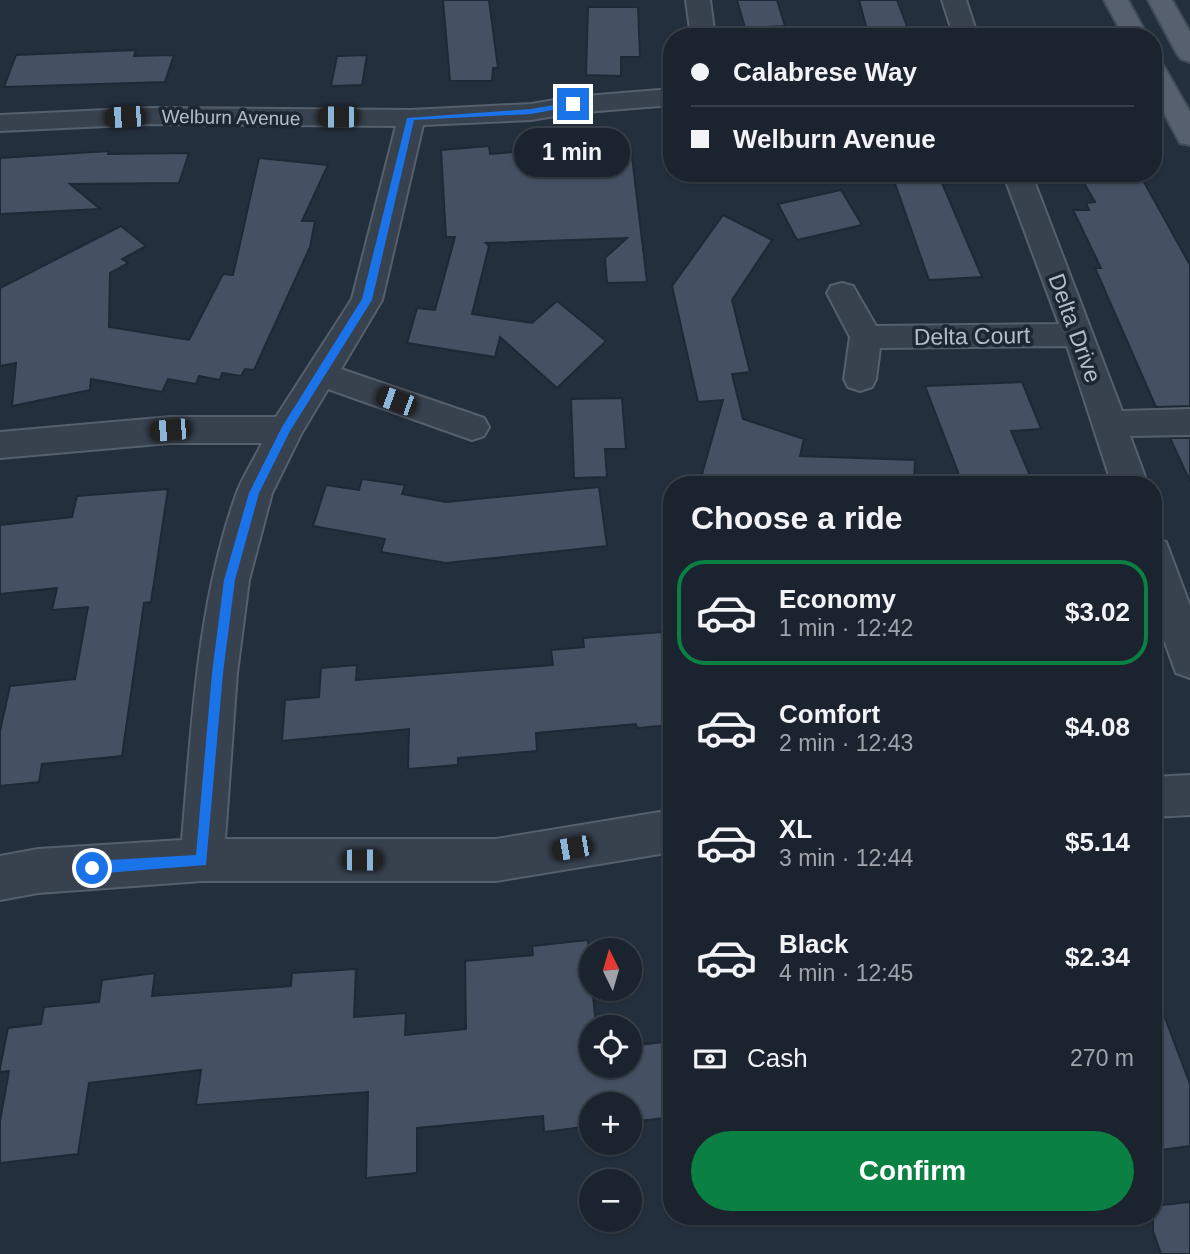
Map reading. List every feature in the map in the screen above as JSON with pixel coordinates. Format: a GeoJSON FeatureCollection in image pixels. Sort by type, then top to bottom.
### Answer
{"type":"FeatureCollection","features":[{"type":"Feature","properties":{"kind":"main road"},"geometry":{"type":"LineString","coordinates":[[1116,0],[1131,28]]}},
{"type":"Feature","properties":{"kind":"main road"},"geometry":{"type":"LineString","coordinates":[[1160,0],[1189,51]]}},
{"type":"Feature","properties":{"kind":"main road"},"geometry":{"type":"LineString","coordinates":[[1162,50],[1189,51]]}},
{"type":"Feature","properties":{"kind":"main road"},"geometry":{"type":"LineString","coordinates":[[1162,85],[1190,137]]}},
{"type":"Feature","properties":{"kind":"street"},"geometry":{"type":"LineString","coordinates":[[698,0],[702,28]]}},
{"type":"Feature","properties":{"kind":"street"},"geometry":{"type":"LineString","coordinates":[[954,0],[963,28]]}},
{"type":"Feature","properties":{"kind":"street","name":"Welburn Avenue"},"geometry":{"type":"LineString","coordinates":[[0,123],[150,116],[411,118],[531,112],[573,104],[663,98]]}},
{"type":"Feature","properties":{"kind":"street"},"geometry":{"type":"LineString","coordinates":[[202,860],[217,673],[230,580],[254,493],[286,430],[367,300],[411,118]]}},
{"type":"Feature","properties":{"kind":"street","name":"Delta Drive"},"geometry":{"type":"LineString","coordinates":[[1020,182],[1079,335],[1127,476]]}},
{"type":"Feature","properties":{"kind":"street"},"geometry":{"type":"LineString","coordinates":[[842,293],[866,337],[860,379]]}},
{"type":"Feature","properties":{"kind":"street","name":"Delta Court"},"geometry":{"type":"LineString","coordinates":[[866,337],[1079,335]]}},
{"type":"Feature","properties":{"kind":"street"},"geometry":{"type":"LineString","coordinates":[[320,374],[472,427]]}},
{"type":"Feature","properties":{"kind":"street"},"geometry":{"type":"LineString","coordinates":[[1109,424],[1190,422]]}},
{"type":"Feature","properties":{"kind":"street"},"geometry":{"type":"LineString","coordinates":[[0,445],[170,430],[286,430]]}},
{"type":"Feature","properties":{"kind":"street"},"geometry":{"type":"LineString","coordinates":[[1162,579],[1190,661]]}},
{"type":"Feature","properties":{"kind":"street"},"geometry":{"type":"LineString","coordinates":[[1162,797],[1190,795]]}},
{"type":"Feature","properties":{"kind":"street"},"geometry":{"type":"LineString","coordinates":[[0,878],[38,872],[202,860],[496,860],[663,832]]}},
{"type":"Feature","properties":{"kind":"building"},"geometry":{"type":"Polygon","coordinates":[[[443,0],[489,0],[498,68],[493,68],[492,81],[450,81],[443,0]]]}},
{"type":"Feature","properties":{"kind":"building"},"geometry":{"type":"Polygon","coordinates":[[[737,0],[777,0],[785,26],[745,28],[737,0]]]}},
{"type":"Feature","properties":{"kind":"building"},"geometry":{"type":"Polygon","coordinates":[[[859,0],[897,0],[908,28],[867,28],[859,0]]]}},
{"type":"Feature","properties":{"kind":"building"},"geometry":{"type":"Polygon","coordinates":[[[588,7],[638,7],[640,57],[621,57],[621,76],[586,75],[588,7]]]}},
{"type":"Feature","properties":{"kind":"building"},"geometry":{"type":"Polygon","coordinates":[[[136,50],[134,56],[174,55],[165,82],[4,87],[16,55],[136,50]]]}},
{"type":"Feature","properties":{"kind":"building"},"geometry":{"type":"Polygon","coordinates":[[[367,55],[362,85],[331,86],[337,56],[367,55]]]}},
{"type":"Feature","properties":{"kind":"building"},"geometry":{"type":"Polygon","coordinates":[[[577,136],[603,136],[604,148],[631,148],[647,282],[607,283],[605,258],[627,238],[486,243],[489,246],[472,314],[532,323],[557,301],[606,341],[557,388],[500,337],[495,357],[407,343],[417,308],[435,310],[455,237],[446,237],[441,150],[489,146],[490,154],[577,147],[577,136]]]}},
{"type":"Feature","properties":{"kind":"building"},"geometry":{"type":"Polygon","coordinates":[[[109,151],[108,154],[189,153],[179,183],[70,184],[100,209],[0,214],[0,158],[109,151]]]}},
{"type":"Feature","properties":{"kind":"building"},"geometry":{"type":"Polygon","coordinates":[[[259,158],[328,165],[302,221],[315,221],[310,247],[254,370],[245,369],[241,376],[222,373],[220,380],[199,376],[196,384],[168,379],[162,392],[91,379],[90,390],[12,406],[16,363],[0,366],[0,288],[121,226],[146,246],[122,259],[128,263],[110,273],[109,327],[189,340],[223,274],[233,275],[259,158]]]}},
{"type":"Feature","properties":{"kind":"building"},"geometry":{"type":"Polygon","coordinates":[[[894,182],[942,182],[982,277],[929,280],[894,182]]]}},
{"type":"Feature","properties":{"kind":"building"},"geometry":{"type":"Polygon","coordinates":[[[1083,182],[1144,182],[1190,265],[1190,406],[1156,407],[1095,268],[1101,268],[1073,210],[1089,210],[1086,203],[1095,202],[1083,182]]]}},
{"type":"Feature","properties":{"kind":"building"},"geometry":{"type":"Polygon","coordinates":[[[841,190],[862,225],[797,240],[778,204],[841,190]]]}},
{"type":"Feature","properties":{"kind":"building"},"geometry":{"type":"Polygon","coordinates":[[[723,215],[772,240],[732,300],[750,372],[732,374],[743,419],[804,439],[800,456],[915,460],[914,476],[702,474],[723,400],[698,402],[672,286],[723,215]]]}},
{"type":"Feature","properties":{"kind":"building"},"geometry":{"type":"Polygon","coordinates":[[[1022,382],[1041,429],[1011,431],[1030,476],[960,476],[925,386],[1022,382]]]}},
{"type":"Feature","properties":{"kind":"building"},"geometry":{"type":"Polygon","coordinates":[[[622,398],[626,449],[605,449],[607,477],[574,478],[571,399],[622,398]]]}},
{"type":"Feature","properties":{"kind":"building"},"geometry":{"type":"Polygon","coordinates":[[[1170,438],[1190,438],[1190,481],[1170,438]]]}},
{"type":"Feature","properties":{"kind":"building"},"geometry":{"type":"Polygon","coordinates":[[[362,479],[405,485],[402,494],[446,502],[599,487],[607,546],[446,563],[381,552],[385,539],[313,526],[326,485],[359,490],[362,479]]]}},
{"type":"Feature","properties":{"kind":"building"},"geometry":{"type":"Polygon","coordinates":[[[168,489],[151,602],[144,603],[122,756],[42,764],[39,782],[0,786],[0,731],[10,686],[75,679],[88,607],[52,610],[57,588],[0,594],[0,525],[72,517],[77,496],[168,489]]]}},
{"type":"Feature","properties":{"kind":"building"},"geometry":{"type":"Polygon","coordinates":[[[663,632],[663,726],[637,728],[636,724],[536,733],[537,751],[458,758],[458,765],[408,769],[409,729],[282,741],[285,700],[319,697],[321,668],[357,665],[356,680],[553,665],[551,650],[584,647],[583,638],[663,632]]]}},
{"type":"Feature","properties":{"kind":"building"},"geometry":{"type":"Polygon","coordinates":[[[579,941],[579,1001],[594,1001],[595,1015],[579,1015],[579,1078],[642,1078],[642,1045],[663,1042],[663,1118],[642,1121],[642,1092],[579,1092],[579,1128],[544,1132],[543,1116],[417,1128],[417,1173],[366,1178],[368,1092],[196,1105],[201,1070],[89,1083],[78,1154],[0,1163],[0,1121],[9,1071],[0,1072],[0,1068],[8,1028],[41,1024],[44,1007],[99,1002],[102,980],[155,973],[152,996],[291,986],[292,973],[356,969],[354,1017],[406,1013],[405,1035],[466,1029],[465,961],[533,955],[532,946],[579,941]]]}},
{"type":"Feature","properties":{"kind":"building"},"geometry":{"type":"Polygon","coordinates":[[[1162,1010],[1190,1084],[1190,1146],[1162,1150],[1162,1010]]]}},
{"type":"Feature","properties":{"kind":"building"},"geometry":{"type":"Polygon","coordinates":[[[1190,1202],[1190,1254],[1161,1254],[1153,1225],[1162,1225],[1162,1205],[1190,1202]]]}},
{"type":"Feature","properties":{"kind":"route"},"geometry":{"type":"LineString","coordinates":[[92,868],[202,860],[217,673],[230,580],[248,514],[254,493],[286,430],[367,300],[411,118],[531,112],[573,104]]}}]}
